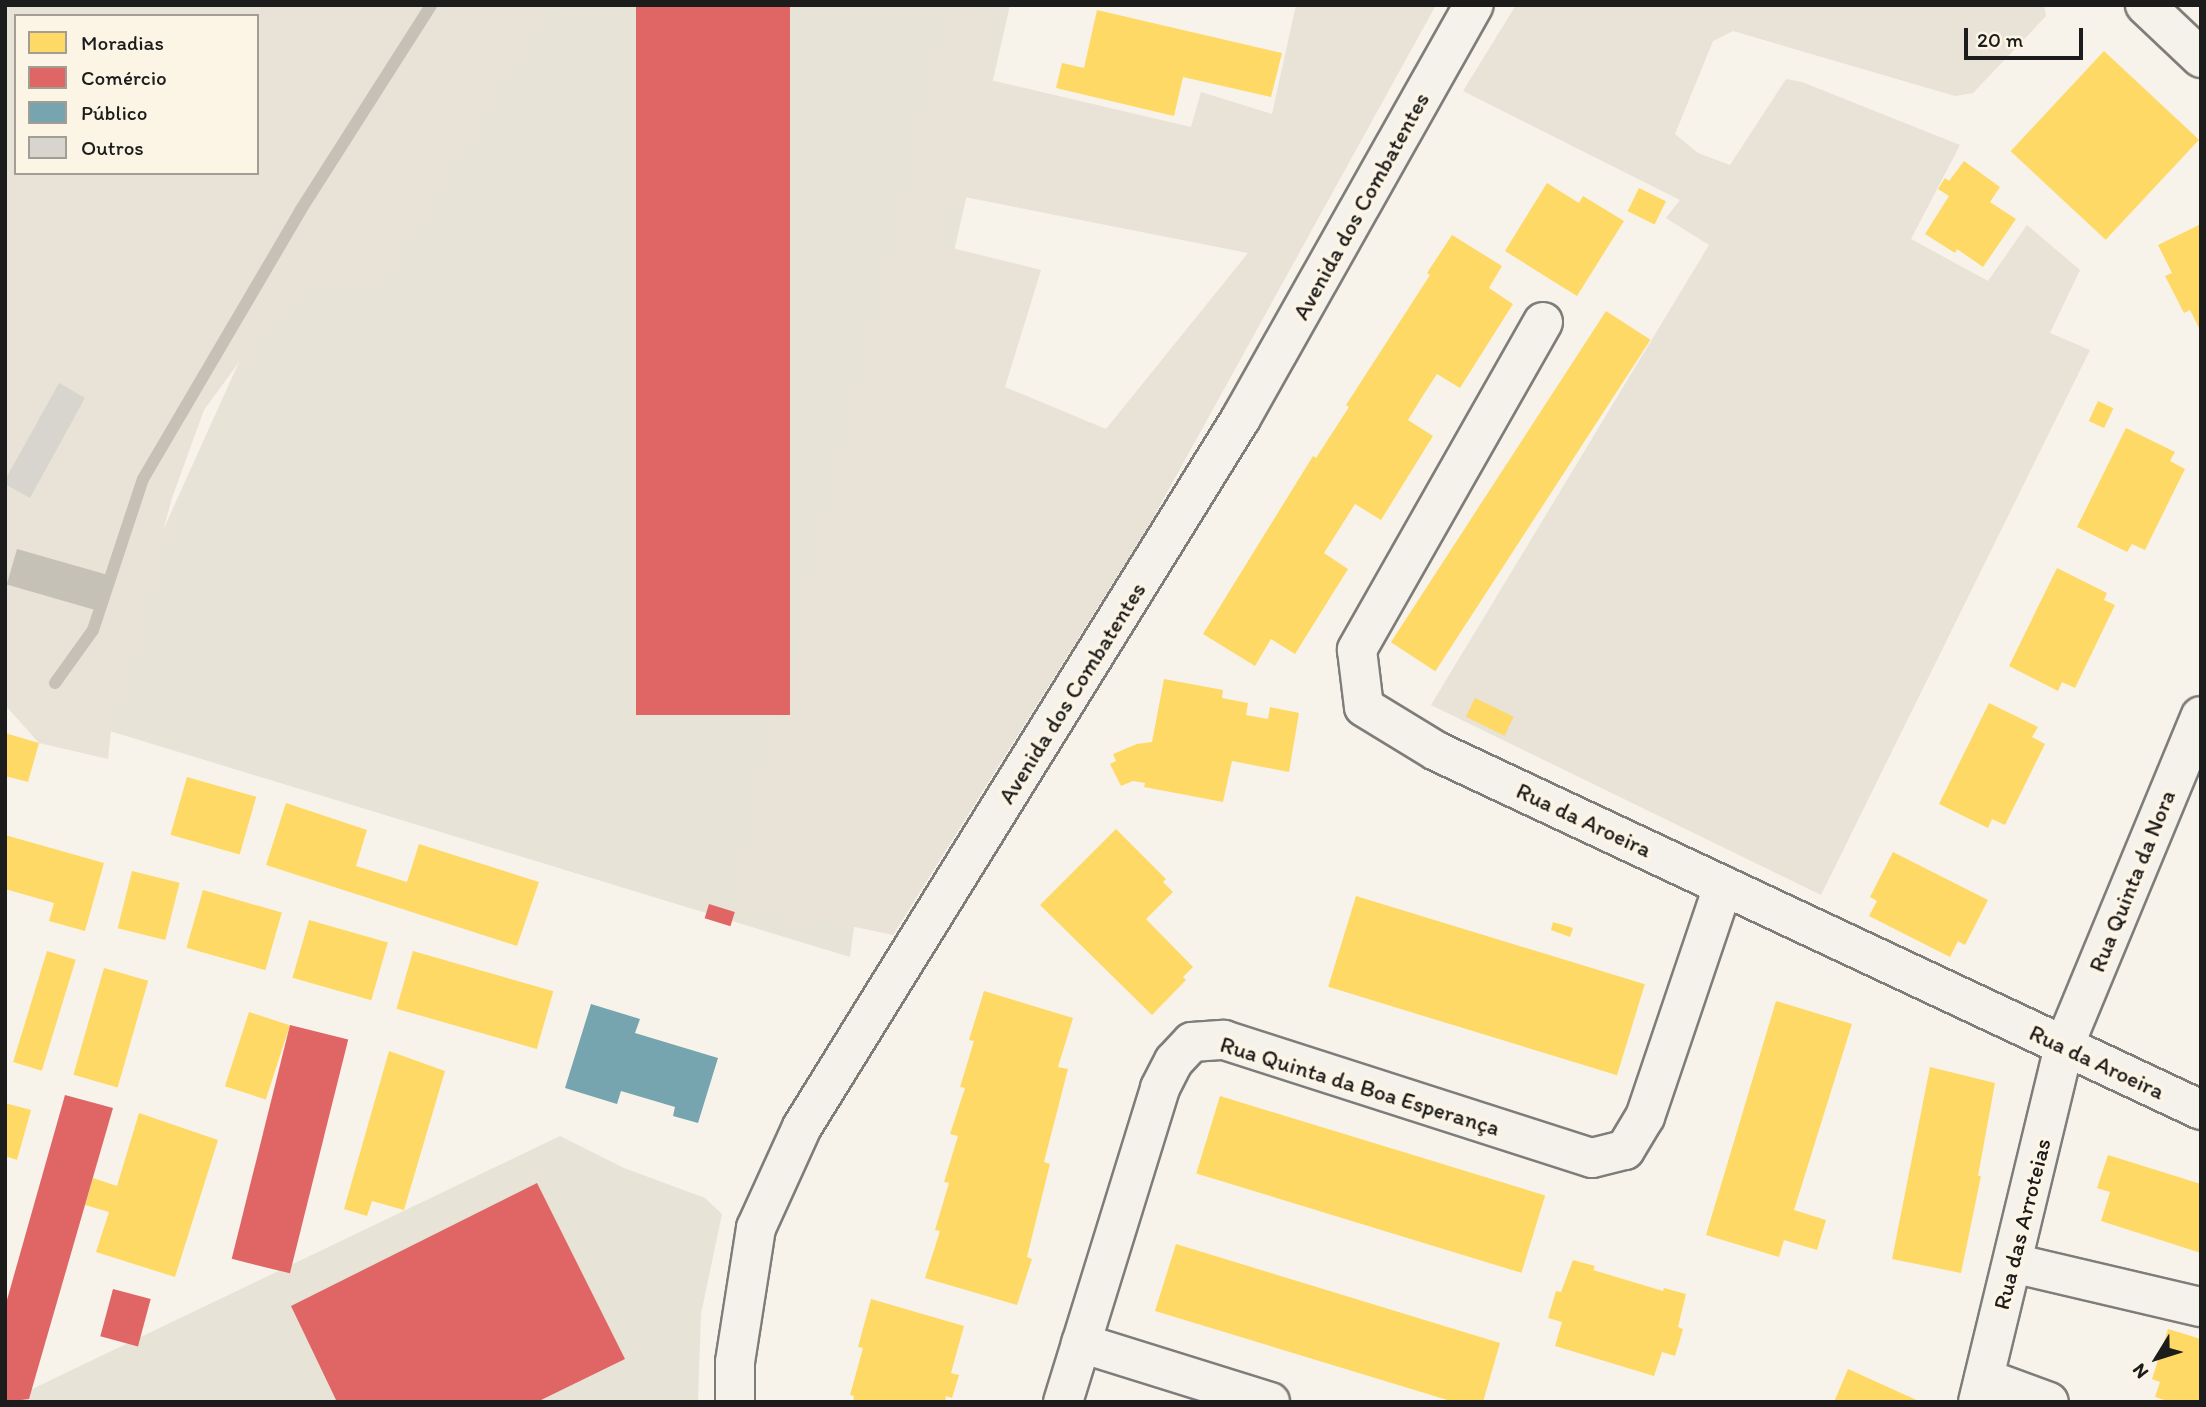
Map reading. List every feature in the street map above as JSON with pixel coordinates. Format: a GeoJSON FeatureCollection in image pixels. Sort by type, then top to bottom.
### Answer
{"type":"FeatureCollection","features":[{"type":"Feature","properties":{"kind":"street","name":"Avenida dos Combatentes"},"geometry":{"type":"LineString","coordinates":[[735,1402],[735,1362],[756,1228],[802,1128],[1241,418],[1474,5]]}},
{"type":"Feature","properties":{"kind":"street"},"geometry":{"type":"LineString","coordinates":[[2145,5],[2201,58]]}},
{"type":"Feature","properties":{"kind":"street","name":"Rua da Aroeira"},"geometry":{"type":"LineString","coordinates":[[1543,322],[1396,576],[1357,650],[1364,707],[1436,751],[2201,1111]]}},
{"type":"Feature","properties":{"kind":"street","name":"Rua Quinta da Nora"},"geometry":{"type":"LineString","coordinates":[[2064,1046],[2201,716]]}},
{"type":"Feature","properties":{"kind":"street","name":"Rua Quinta da Boa Esperança"},"geometry":{"type":"LineString","coordinates":[[1063,1402],[1160,1088],[1174,1061],[1192,1042],[1224,1040],[1592,1158],[1625,1150],[1645,1117],[1723,886]]}},
{"type":"Feature","properties":{"kind":"street","name":"Rua das Arroteias"},"geometry":{"type":"LineString","coordinates":[[1981,1390],[2064,1046]]}},
{"type":"Feature","properties":{"kind":"street"},"geometry":{"type":"LineString","coordinates":[[2013,1263],[2201,1307]]}},
{"type":"Feature","properties":{"kind":"street"},"geometry":{"type":"LineString","coordinates":[[1081,1343],[1270,1402]]}},
{"type":"Feature","properties":{"kind":"street"},"geometry":{"type":"LineString","coordinates":[[1981,1390],[2049,1402]]}},
{"type":"Feature","properties":{"kind":"shaded area"},"geometry":{"type":"Polygon","coordinates":[[[5,5],[546,5],[370,288],[297,283],[204,410],[172,498],[113,711],[108,759],[39,743],[5,705],[5,5]]]}},
{"type":"Feature","properties":{"kind":"shaded area"},"geometry":{"type":"Polygon","coordinates":[[[471,5],[1010,5],[930,357],[850,957],[77,721],[285,260],[471,5]]]}},
{"type":"Feature","properties":{"kind":"shaded area"},"geometry":{"type":"Polygon","coordinates":[[[956,5],[990,5],[973,76],[1191,127],[1201,92],[1272,114],[1296,5],[1436,5],[1149,525],[893,935],[737,902],[956,5]],[[944,193],[932,243],[1041,270],[1005,387],[1106,429],[1248,253],[944,193]]]}},
{"type":"Feature","properties":{"kind":"shaded area"},"geometry":{"type":"Polygon","coordinates":[[[1516,5],[2044,5],[2046,16],[1973,93],[1955,96],[1733,31],[1713,41],[1675,134],[1698,153],[1730,165],[1786,79],[1802,82],[1960,145],[1911,239],[1988,281],[2027,225],[2080,270],[2050,333],[2090,350],[1821,895],[1431,705],[1709,245],[1666,218],[1680,200],[1463,91],[1516,5]]]}},
{"type":"Feature","properties":{"kind":"shaded area"},"geometry":{"type":"Polygon","coordinates":[[[17,549],[105,574],[95,610],[7,585],[17,549]]]}},
{"type":"Feature","properties":{"kind":"shaded area"},"geometry":{"type":"Polygon","coordinates":[[[560,1136],[624,1168],[705,1198],[722,1214],[701,1314],[698,1402],[5,1402],[560,1136]]]}},
{"type":"Feature","properties":{"kind":"building: Moradias"},"geometry":{"type":"Polygon","coordinates":[[[1097,10],[1282,53],[1271,97],[1183,77],[1174,116],[1056,88],[1062,63],[1084,68],[1097,10]]]}},
{"type":"Feature","properties":{"kind":"building: Moradias"},"geometry":{"type":"Polygon","coordinates":[[[2104,51],[2199,140],[2106,240],[2011,151],[2104,51]]]}},
{"type":"Feature","properties":{"kind":"building: Moradias"},"geometry":{"type":"Polygon","coordinates":[[[1964,161],[2000,187],[1990,202],[2016,219],[1983,267],[1957,249],[1955,253],[1925,234],[1949,196],[1938,189],[1945,178],[1949,181],[1964,161]]]}},
{"type":"Feature","properties":{"kind":"building: Moradias"},"geometry":{"type":"Polygon","coordinates":[[[1547,183],[1579,203],[1583,196],[1624,221],[1577,296],[1505,251],[1547,183]]]}},
{"type":"Feature","properties":{"kind":"building: Moradias"},"geometry":{"type":"Polygon","coordinates":[[[1639,188],[1666,201],[1655,225],[1628,211],[1639,188]]]}},
{"type":"Feature","properties":{"kind":"building: Moradias"},"geometry":{"type":"Polygon","coordinates":[[[2201,224],[2201,332],[2190,310],[2184,313],[2165,276],[2172,273],[2158,245],[2201,224]]]}},
{"type":"Feature","properties":{"kind":"building: Moradias"},"geometry":{"type":"Polygon","coordinates":[[[1452,235],[1502,266],[1489,288],[1513,304],[1460,388],[1437,374],[1422,397],[1408,420],[1433,436],[1381,520],[1355,504],[1324,553],[1348,569],[1295,654],[1271,639],[1255,666],[1203,634],[1313,456],[1316,458],[1349,407],[1346,405],[1430,275],[1427,273],[1452,235]]]}},
{"type":"Feature","properties":{"kind":"building: Moradias"},"geometry":{"type":"Polygon","coordinates":[[[1606,311],[1650,340],[1435,671],[1391,642],[1606,311]]]}},
{"type":"Feature","properties":{"kind":"building: Moradias"},"geometry":{"type":"Polygon","coordinates":[[[2098,401],[2113,408],[2104,428],[2089,421],[2098,401]]]}},
{"type":"Feature","properties":{"kind":"building: Moradias"},"geometry":{"type":"Polygon","coordinates":[[[2126,428],[2175,452],[2170,461],[2185,469],[2145,550],[2132,544],[2127,552],[2077,527],[2126,428]]]}},
{"type":"Feature","properties":{"kind":"building: Moradias"},"geometry":{"type":"Polygon","coordinates":[[[2057,568],[2107,593],[2104,600],[2115,605],[2075,688],[2062,682],[2058,691],[2009,666],[2057,568]]]}},
{"type":"Feature","properties":{"kind":"building: Moradias"},"geometry":{"type":"Polygon","coordinates":[[[1164,679],[1223,690],[1222,698],[1248,703],[1246,715],[1268,719],[1270,707],[1299,713],[1289,772],[1232,761],[1223,802],[1144,787],[1145,783],[1133,781],[1121,786],[1110,764],[1116,761],[1113,754],[1137,744],[1152,742],[1164,679]]]}},
{"type":"Feature","properties":{"kind":"building: Moradias"},"geometry":{"type":"Polygon","coordinates":[[[1475,698],[1514,717],[1504,736],[1466,717],[1475,698]]]}},
{"type":"Feature","properties":{"kind":"building: Moradias"},"geometry":{"type":"Polygon","coordinates":[[[1989,703],[2038,727],[2032,737],[2045,744],[2005,825],[1992,819],[1988,828],[1939,804],[1989,703]]]}},
{"type":"Feature","properties":{"kind":"building: Moradias"},"geometry":{"type":"Polygon","coordinates":[[[5,733],[39,743],[28,782],[5,776],[5,733]]]}},
{"type":"Feature","properties":{"kind":"building: Moradias"},"geometry":{"type":"Polygon","coordinates":[[[187,777],[256,797],[240,855],[170,835],[187,777]]]}},
{"type":"Feature","properties":{"kind":"building: Moradias"},"geometry":{"type":"Polygon","coordinates":[[[286,803],[367,830],[356,866],[407,882],[419,844],[539,882],[517,946],[266,865],[286,803]]]}},
{"type":"Feature","properties":{"kind":"building: Moradias"},"geometry":{"type":"Polygon","coordinates":[[[1116,829],[1166,879],[1163,882],[1173,892],[1146,919],[1193,967],[1183,977],[1186,980],[1152,1015],[1040,905],[1116,829]]]}},
{"type":"Feature","properties":{"kind":"building: Moradias"},"geometry":{"type":"Polygon","coordinates":[[[5,835],[104,863],[85,931],[49,921],[54,903],[5,889],[5,835]]]}},
{"type":"Feature","properties":{"kind":"building: Moradias"},"geometry":{"type":"Polygon","coordinates":[[[1893,852],[1988,900],[1965,945],[1958,941],[1950,957],[1869,916],[1877,901],[1870,897],[1893,852]]]}},
{"type":"Feature","properties":{"kind":"building: Moradias"},"geometry":{"type":"Polygon","coordinates":[[[132,871],[180,883],[165,940],[118,928],[132,871]]]}},
{"type":"Feature","properties":{"kind":"building: Moradias"},"geometry":{"type":"Polygon","coordinates":[[[203,890],[282,913],[265,970],[186,948],[203,890]]]}},
{"type":"Feature","properties":{"kind":"building: Moradias"},"geometry":{"type":"Polygon","coordinates":[[[1356,896],[1645,984],[1617,1075],[1328,987],[1356,896]]]}},
{"type":"Feature","properties":{"kind":"building: Moradias"},"geometry":{"type":"Polygon","coordinates":[[[309,920],[388,943],[371,1000],[292,978],[309,920]]]}},
{"type":"Feature","properties":{"kind":"building: Moradias"},"geometry":{"type":"Polygon","coordinates":[[[1553,922],[1573,928],[1570,937],[1551,930],[1553,922]]]}},
{"type":"Feature","properties":{"kind":"building: Moradias"},"geometry":{"type":"Polygon","coordinates":[[[47,951],[76,960],[42,1071],[13,1062],[47,951]]]}},
{"type":"Feature","properties":{"kind":"building: Moradias"},"geometry":{"type":"Polygon","coordinates":[[[413,951],[553,991],[537,1049],[396,1009],[413,951]]]}},
{"type":"Feature","properties":{"kind":"building: Moradias"},"geometry":{"type":"Polygon","coordinates":[[[104,968],[148,981],[118,1087],[73,1075],[104,968]]]}},
{"type":"Feature","properties":{"kind":"building: Moradias"},"geometry":{"type":"Polygon","coordinates":[[[984,991],[1073,1018],[1058,1067],[1068,1069],[1044,1162],[1050,1164],[1027,1257],[1032,1259],[1017,1305],[925,1278],[940,1231],[935,1230],[949,1183],[944,1182],[958,1136],[950,1134],[965,1088],[960,1087],[974,1041],[969,1040],[984,991]]]}},
{"type":"Feature","properties":{"kind":"building: Moradias"},"geometry":{"type":"Polygon","coordinates":[[[1776,1001],[1852,1024],[1794,1210],[1826,1220],[1817,1250],[1784,1240],[1779,1257],[1706,1235],[1776,1001]]]}},
{"type":"Feature","properties":{"kind":"building: Moradias"},"geometry":{"type":"Polygon","coordinates":[[[249,1012],[290,1025],[266,1099],[225,1086],[249,1012]]]}},
{"type":"Feature","properties":{"kind":"building: Moradias"},"geometry":{"type":"Polygon","coordinates":[[[389,1051],[445,1071],[404,1210],[372,1201],[367,1216],[344,1209],[389,1051]]]}},
{"type":"Feature","properties":{"kind":"building: Moradias"},"geometry":{"type":"Polygon","coordinates":[[[1930,1067],[1995,1083],[1978,1176],[1981,1176],[1961,1273],[1892,1259],[1930,1067]]]}},
{"type":"Feature","properties":{"kind":"building: Moradias"},"geometry":{"type":"Polygon","coordinates":[[[1220,1096],[1545,1195],[1521,1273],[1196,1173],[1220,1096]]]}},
{"type":"Feature","properties":{"kind":"building: Moradias"},"geometry":{"type":"Polygon","coordinates":[[[5,1103],[31,1110],[17,1160],[5,1156],[5,1103]]]}},
{"type":"Feature","properties":{"kind":"building: Moradias"},"geometry":{"type":"Polygon","coordinates":[[[139,1113],[218,1140],[175,1277],[96,1252],[109,1212],[85,1205],[93,1178],[117,1186],[139,1113]]]}},
{"type":"Feature","properties":{"kind":"building: Moradias"},"geometry":{"type":"Polygon","coordinates":[[[2108,1155],[2201,1184],[2201,1253],[2101,1221],[2110,1192],[2097,1188],[2108,1155]]]}},
{"type":"Feature","properties":{"kind":"building: Moradias"},"geometry":{"type":"Polygon","coordinates":[[[1176,1244],[1500,1343],[1483,1402],[1454,1402],[1155,1311],[1176,1244]]]}},
{"type":"Feature","properties":{"kind":"building: Moradias"},"geometry":{"type":"Polygon","coordinates":[[[1573,1260],[1595,1266],[1593,1270],[1663,1291],[1664,1288],[1686,1294],[1678,1327],[1683,1329],[1675,1356],[1662,1352],[1654,1376],[1555,1346],[1562,1322],[1548,1318],[1556,1291],[1561,1292],[1573,1260]]]}},
{"type":"Feature","properties":{"kind":"building: Moradias"},"geometry":{"type":"Polygon","coordinates":[[[871,1299],[964,1326],[951,1373],[959,1375],[952,1398],[946,1396],[945,1402],[853,1402],[854,1396],[850,1395],[863,1348],[858,1347],[871,1299]]]}},
{"type":"Feature","properties":{"kind":"building: Moradias"},"geometry":{"type":"Polygon","coordinates":[[[2168,1329],[2201,1339],[2201,1402],[2170,1402],[2155,1397],[2160,1382],[2152,1379],[2168,1329]]]}},
{"type":"Feature","properties":{"kind":"building: Moradias"},"geometry":{"type":"Polygon","coordinates":[[[1848,1369],[1921,1402],[1834,1402],[1848,1369]]]}},
{"type":"Feature","properties":{"kind":"building: Comércio"},"geometry":{"type":"Polygon","coordinates":[[[636,5],[790,5],[790,715],[636,715],[636,5]]]}},
{"type":"Feature","properties":{"kind":"building: Comércio"},"geometry":{"type":"Polygon","coordinates":[[[709,904],[735,912],[730,926],[705,918],[709,904]]]}},
{"type":"Feature","properties":{"kind":"building: Comércio"},"geometry":{"type":"Polygon","coordinates":[[[290,1025],[348,1040],[290,1273],[232,1259],[290,1025]]]}},
{"type":"Feature","properties":{"kind":"building: Comércio"},"geometry":{"type":"Polygon","coordinates":[[[65,1095],[113,1108],[29,1399],[5,1402],[5,1307],[65,1095]]]}},
{"type":"Feature","properties":{"kind":"building: Comércio"},"geometry":{"type":"Polygon","coordinates":[[[537,1183],[625,1359],[537,1402],[337,1402],[291,1306],[537,1183]]]}},
{"type":"Feature","properties":{"kind":"building: Comércio"},"geometry":{"type":"Polygon","coordinates":[[[113,1289],[151,1299],[138,1346],[100,1336],[113,1289]]]}},
{"type":"Feature","properties":{"kind":"building: Público"},"geometry":{"type":"Polygon","coordinates":[[[591,1004],[640,1019],[635,1033],[718,1058],[698,1123],[673,1116],[675,1107],[621,1091],[617,1104],[565,1088],[591,1004]]]}},
{"type":"Feature","properties":{"kind":"building: Outros"},"geometry":{"type":"Polygon","coordinates":[[[59,383],[85,398],[30,498],[5,484],[5,480],[59,383]]]}},
{"type":"Feature","properties":{"kind":"waterway"},"geometry":{"type":"LineString","coordinates":[[55,683],[93,630],[143,479],[300,211],[431,5]]}}]}
